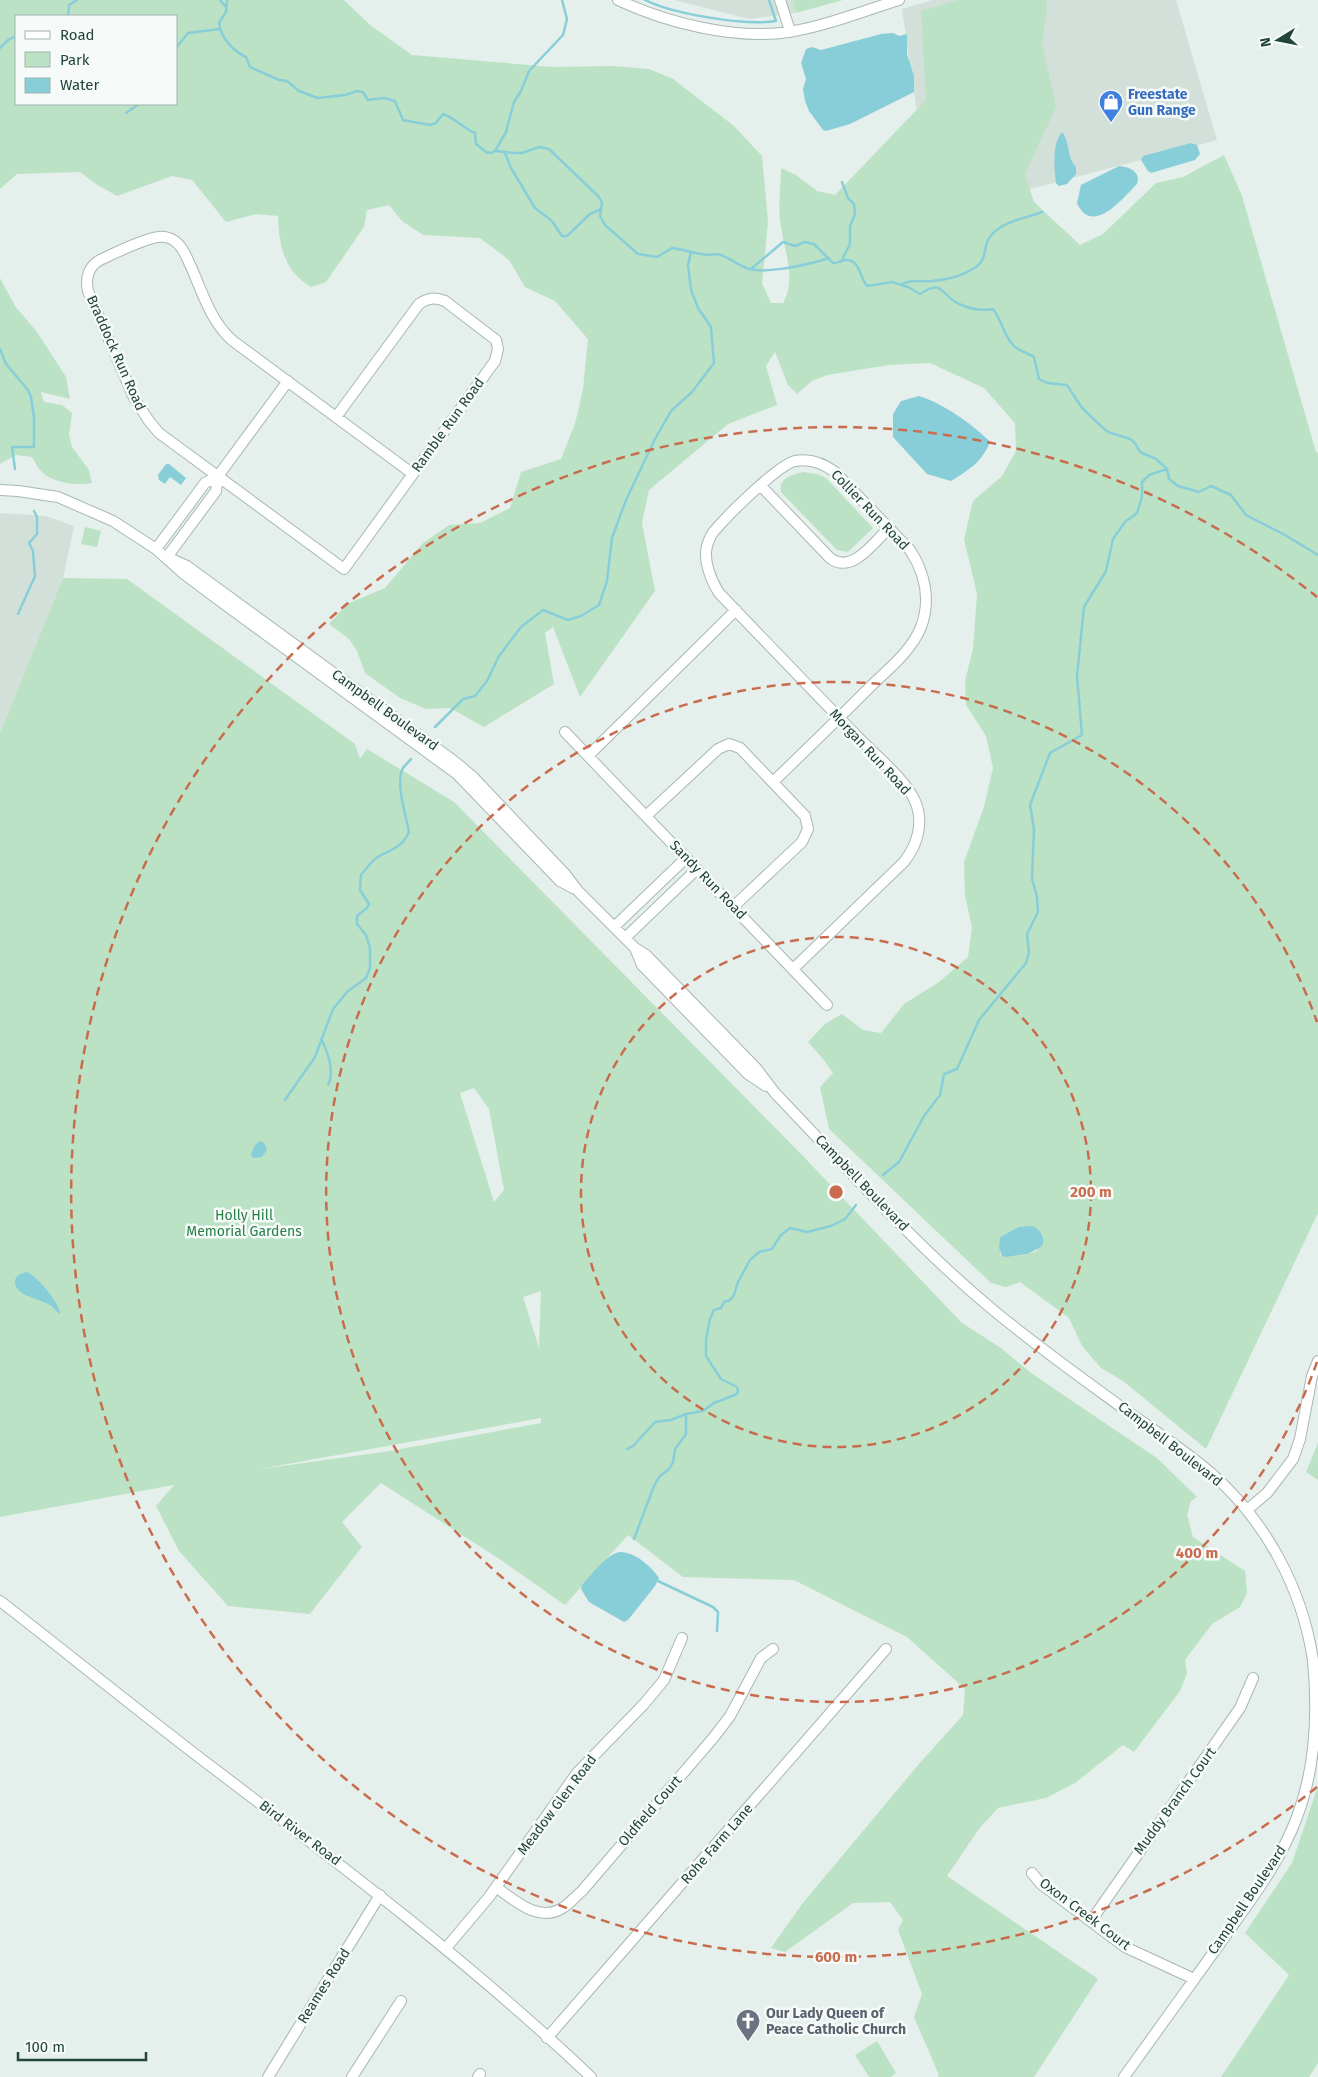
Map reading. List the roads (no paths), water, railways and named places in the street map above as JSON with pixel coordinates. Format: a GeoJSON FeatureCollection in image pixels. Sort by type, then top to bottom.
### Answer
{"type":"FeatureCollection","features":[{"type":"Feature","properties":{"kind":"street"},"geometry":{"type":"LineString","coordinates":[[618,0],[659,16],[728,32],[764,34],[790,31],[899,0]]}},
{"type":"Feature","properties":{"kind":"street"},"geometry":{"type":"LineString","coordinates":[[780,0],[790,31]]}},
{"type":"Feature","properties":{"kind":"street","name":"Braddock Run Road"},"geometry":{"type":"LineString","coordinates":[[218,476],[159,432],[140,409],[88,291],[87,278],[92,267],[101,260],[152,238],[163,237],[174,240],[184,251],[212,315],[221,329],[233,341],[413,474]]}},
{"type":"Feature","properties":{"kind":"street","name":"Ramble Run Road"},"geometry":{"type":"LineString","coordinates":[[218,476],[344,569],[495,361],[498,354],[498,344],[493,336],[445,301],[431,298],[419,304],[336,417]]}},
{"type":"Feature","properties":{"kind":"street"},"geometry":{"type":"LineString","coordinates":[[156,549],[204,483],[218,476],[288,381]]}},
{"type":"Feature","properties":{"kind":"street","name":"Collier Run Road"},"geometry":{"type":"LineString","coordinates":[[736,610],[714,584],[707,562],[707,547],[716,529],[777,470],[788,463],[803,460],[818,462],[835,472],[910,550],[921,570],[926,594],[923,619],[917,635],[907,650],[773,782]]}},
{"type":"Feature","properties":{"kind":"street"},"geometry":{"type":"LineString","coordinates":[[167,558],[216,491],[218,476]]}},
{"type":"Feature","properties":{"kind":"street"},"geometry":{"type":"LineString","coordinates":[[761,486],[830,558],[838,563],[847,564],[855,560],[889,528]]}},
{"type":"Feature","properties":{"kind":"street","name":"Campbell Boulevard"},"geometry":{"type":"LineString","coordinates":[[0,490],[58,497],[113,521],[167,558],[187,566],[454,761],[490,795],[565,874],[578,891],[635,948],[646,955],[742,1054],[775,1093],[883,1205],[976,1295],[1033,1342],[1186,1453],[1224,1486],[1247,1510],[1279,1557],[1301,1609],[1315,1671],[1316,1734],[1305,1794],[1284,1846],[1262,1882],[1124,2077]]}},
{"type":"Feature","properties":{"kind":"street"},"geometry":{"type":"LineString","coordinates":[[588,756],[736,610]]}},
{"type":"Feature","properties":{"kind":"street","name":"Morgan Run Road"},"geometry":{"type":"LineString","coordinates":[[736,610],[909,791],[918,812],[918,834],[913,849],[904,862],[794,969]]}},
{"type":"Feature","properties":{"kind":"street","name":"Sandy Run Road"},"geometry":{"type":"LineString","coordinates":[[565,732],[827,1005]]}},
{"type":"Feature","properties":{"kind":"street"},"geometry":{"type":"LineString","coordinates":[[646,816],[718,749],[725,745],[733,745],[740,748],[773,782],[805,816],[808,824],[807,834],[802,842],[733,907]]}},
{"type":"Feature","properties":{"kind":"street"},"geometry":{"type":"LineString","coordinates":[[614,927],[686,858]]}},
{"type":"Feature","properties":{"kind":"street"},"geometry":{"type":"LineString","coordinates":[[625,938],[697,869]]}},
{"type":"Feature","properties":{"kind":"street"},"geometry":{"type":"LineString","coordinates":[[1247,1510],[1266,1493],[1293,1459],[1300,1439],[1308,1391],[1318,1361]]}},
{"type":"Feature","properties":{"kind":"street","name":"Bird River Road"},"geometry":{"type":"LineString","coordinates":[[0,1601],[446,1948],[591,2077]]}},
{"type":"Feature","properties":{"kind":"street","name":"Meadow Glen Road"},"geometry":{"type":"LineString","coordinates":[[446,1948],[496,1887],[577,1773],[644,1704],[664,1680],[682,1638]]}},
{"type":"Feature","properties":{"kind":"street","name":"Oldfield Court"},"geometry":{"type":"LineString","coordinates":[[496,1887],[529,1910],[548,1913],[564,1907],[582,1891],[714,1737],[730,1716],[761,1658],[773,1649]]}},
{"type":"Feature","properties":{"kind":"street","name":"Rohe Farm Lane"},"geometry":{"type":"LineString","coordinates":[[547,2038],[886,1649]]}},
{"type":"Feature","properties":{"kind":"street","name":"Muddy Branch Court"},"geometry":{"type":"LineString","coordinates":[[1091,1921],[1240,1708],[1253,1678]]}},
{"type":"Feature","properties":{"kind":"street","name":"Oxon Creek Court"},"geometry":{"type":"LineString","coordinates":[[1032,1872],[1041,1884],[1125,1947],[1194,1979]]}},
{"type":"Feature","properties":{"kind":"street","name":"Reames Road"},"geometry":{"type":"LineString","coordinates":[[268,2077],[380,1895]]}},
{"type":"Feature","properties":{"kind":"street"},"geometry":{"type":"LineString","coordinates":[[352,2077],[401,2002]]}},
{"type":"Feature","properties":{"kind":"water"},"geometry":{"type":"Polygon","coordinates":[[[893,33],[899,36],[907,34],[907,54],[914,76],[914,92],[850,124],[826,131],[823,130],[809,111],[805,101],[803,89],[806,79],[801,63],[806,49],[812,47],[821,50],[881,34],[893,33]]]}},
{"type":"Feature","properties":{"kind":"water"},"geometry":{"type":"Polygon","coordinates":[[[1062,132],[1067,141],[1071,159],[1076,167],[1076,174],[1067,184],[1059,186],[1056,183],[1055,149],[1062,132]]]}},
{"type":"Feature","properties":{"kind":"water"},"geometry":{"type":"Polygon","coordinates":[[[1191,143],[1197,145],[1200,154],[1195,160],[1151,173],[1141,160],[1143,156],[1191,143]]]}},
{"type":"Feature","properties":{"kind":"water"},"geometry":{"type":"Polygon","coordinates":[[[1119,166],[1135,172],[1138,178],[1137,184],[1107,212],[1099,216],[1083,213],[1077,203],[1081,185],[1119,166]]]}},
{"type":"Feature","properties":{"kind":"water"},"geometry":{"type":"Polygon","coordinates":[[[919,396],[957,415],[990,442],[983,455],[974,465],[951,481],[927,474],[893,437],[893,414],[901,401],[919,396]]]}},
{"type":"Feature","properties":{"kind":"water"},"geometry":{"type":"Polygon","coordinates":[[[166,464],[169,464],[186,478],[181,485],[170,477],[165,484],[159,480],[158,475],[166,464]]]}},
{"type":"Feature","properties":{"kind":"water"},"geometry":{"type":"Polygon","coordinates":[[[260,1141],[264,1143],[267,1150],[262,1157],[253,1158],[251,1154],[255,1145],[260,1141]]]}},
{"type":"Feature","properties":{"kind":"water"},"geometry":{"type":"Polygon","coordinates":[[[1032,1226],[1042,1234],[1042,1246],[1028,1254],[1002,1256],[999,1248],[1000,1237],[1019,1227],[1032,1226]]]}},
{"type":"Feature","properties":{"kind":"water"},"geometry":{"type":"Polygon","coordinates":[[[27,1272],[36,1278],[47,1290],[57,1304],[60,1314],[50,1305],[18,1290],[15,1282],[17,1276],[27,1272]]]}},
{"type":"Feature","properties":{"kind":"water"},"geometry":{"type":"Polygon","coordinates":[[[619,1552],[625,1552],[642,1560],[659,1578],[655,1586],[628,1620],[624,1622],[589,1602],[581,1589],[582,1585],[599,1566],[609,1557],[619,1552]]]}},
{"type":"Feature","properties":{"kind":"waterway"},"geometry":{"type":"LineString","coordinates":[[68,15],[69,5],[77,0]]}},
{"type":"Feature","properties":{"kind":"waterway"},"geometry":{"type":"LineString","coordinates":[[220,0],[225,6]]}},
{"type":"Feature","properties":{"kind":"waterway"},"geometry":{"type":"LineString","coordinates":[[227,0],[226,12],[219,23],[220,29],[228,43],[246,57],[250,67],[279,80],[287,81],[299,91],[318,98],[345,95],[357,91],[363,92],[368,100],[384,98],[395,101],[403,120],[430,125],[436,123],[443,114],[475,133],[476,144],[486,152],[522,153],[539,147],[549,149],[599,197],[602,203],[600,216],[605,225],[638,254],[657,257],[672,248],[701,254],[718,254],[749,269],[757,270],[789,268],[829,258]]}},
{"type":"Feature","properties":{"kind":"waterway"},"geometry":{"type":"LineString","coordinates":[[495,151],[506,132],[514,102],[521,91],[529,71],[563,35],[567,19],[562,0]]}},
{"type":"Feature","properties":{"kind":"waterway"},"geometry":{"type":"LineString","coordinates":[[645,0],[673,10],[709,18],[746,22],[776,21],[769,0]]}},
{"type":"Feature","properties":{"kind":"waterway"},"geometry":{"type":"LineString","coordinates":[[178,46],[188,33],[220,29]]}},
{"type":"Feature","properties":{"kind":"waterway"},"geometry":{"type":"LineString","coordinates":[[0,48],[15,36]]}},
{"type":"Feature","properties":{"kind":"waterway"},"geometry":{"type":"LineString","coordinates":[[126,113],[138,105]]}},
{"type":"Feature","properties":{"kind":"waterway"},"geometry":{"type":"LineString","coordinates":[[505,153],[511,168],[535,208],[552,221],[562,236],[567,236],[590,214],[601,209]]}},
{"type":"Feature","properties":{"kind":"waterway"},"geometry":{"type":"LineString","coordinates":[[841,262],[850,244],[850,226],[855,214],[854,204],[848,198],[842,182]]}},
{"type":"Feature","properties":{"kind":"waterway"},"geometry":{"type":"LineString","coordinates":[[902,284],[913,281],[944,280],[971,270],[980,264],[984,257],[986,245],[994,232],[1007,224],[1042,212]]}},
{"type":"Feature","properties":{"kind":"waterway"},"geometry":{"type":"LineString","coordinates":[[751,269],[783,242],[795,246],[805,242],[814,244],[833,263],[849,260],[856,264],[867,286],[892,282],[908,287],[920,294],[928,289],[938,288],[963,306],[980,310],[993,309],[1013,345],[1034,357],[1039,379],[1047,383],[1067,385],[1082,408],[1101,426],[1108,432],[1130,439],[1135,443],[1140,452],[1156,459],[1167,469],[1169,479],[1178,486],[1199,492],[1211,486],[1231,495],[1246,515],[1318,555]]}},
{"type":"Feature","properties":{"kind":"waterway"},"geometry":{"type":"LineString","coordinates":[[435,727],[463,699],[475,696],[487,681],[499,656],[521,627],[543,610],[568,620],[581,616],[599,605],[607,581],[612,538],[626,500],[655,439],[671,411],[692,392],[714,363],[711,327],[698,308],[691,290],[688,265],[691,252]]}},
{"type":"Feature","properties":{"kind":"waterway"},"geometry":{"type":"LineString","coordinates":[[0,349],[6,364],[28,390],[34,418],[34,447],[12,447],[15,469]]}},
{"type":"Feature","properties":{"kind":"waterway"},"geometry":{"type":"LineString","coordinates":[[883,1175],[899,1162],[924,1116],[940,1095],[944,1074],[957,1069],[979,1020],[1026,963],[1029,953],[1027,934],[1038,912],[1037,897],[1032,879],[1034,829],[1030,805],[1050,753],[1082,735],[1077,676],[1084,607],[1106,571],[1113,539],[1125,522],[1137,513],[1142,497],[1142,482],[1149,475],[1167,469]]}},
{"type":"Feature","properties":{"kind":"waterway"},"geometry":{"type":"LineString","coordinates":[[18,614],[35,576],[33,551],[29,543],[37,534],[37,517],[34,511]]}},
{"type":"Feature","properties":{"kind":"waterway"},"geometry":{"type":"LineString","coordinates":[[285,1100],[315,1057],[333,1009],[347,992],[366,978],[370,968],[370,948],[366,935],[357,924],[357,916],[369,904],[360,890],[361,875],[375,859],[400,845],[409,832],[400,782],[403,768],[411,759]]}},
{"type":"Feature","properties":{"kind":"waterway"},"geometry":{"type":"LineString","coordinates":[[321,1039],[331,1068],[328,1085]]}},
{"type":"Feature","properties":{"kind":"waterway"},"geometry":{"type":"LineString","coordinates":[[627,1449],[633,1446],[655,1422],[671,1420],[686,1414],[703,1411],[714,1403],[737,1394],[737,1387],[721,1379],[706,1356],[706,1340],[710,1319],[714,1310],[721,1308],[724,1302],[730,1300],[734,1295],[738,1282],[750,1260],[759,1252],[772,1249],[781,1235],[790,1228],[807,1232],[831,1226],[845,1219],[856,1205]]}},
{"type":"Feature","properties":{"kind":"waterway"},"geometry":{"type":"LineString","coordinates":[[634,1539],[654,1486],[659,1477],[669,1469],[673,1462],[675,1449],[686,1434],[686,1414]]}},
{"type":"Feature","properties":{"kind":"waterway"},"geometry":{"type":"LineString","coordinates":[[658,1581],[713,1607],[718,1612],[717,1631]]}},
{"type":"Feature","properties":{"kind":"place","name":"Freestate Gun Range"},"geometry":{"type":"Point","coordinates":[1111,123]}},
{"type":"Feature","properties":{"kind":"place","name":"Our Lady Queen of Peace Catholic Church"},"geometry":{"type":"Point","coordinates":[748,2042]}},
{"type":"Feature","properties":{"kind":"park label","name":"Holly Hill Memorial Gardens"},"geometry":{"type":"Point","coordinates":[244,1224]}}]}
